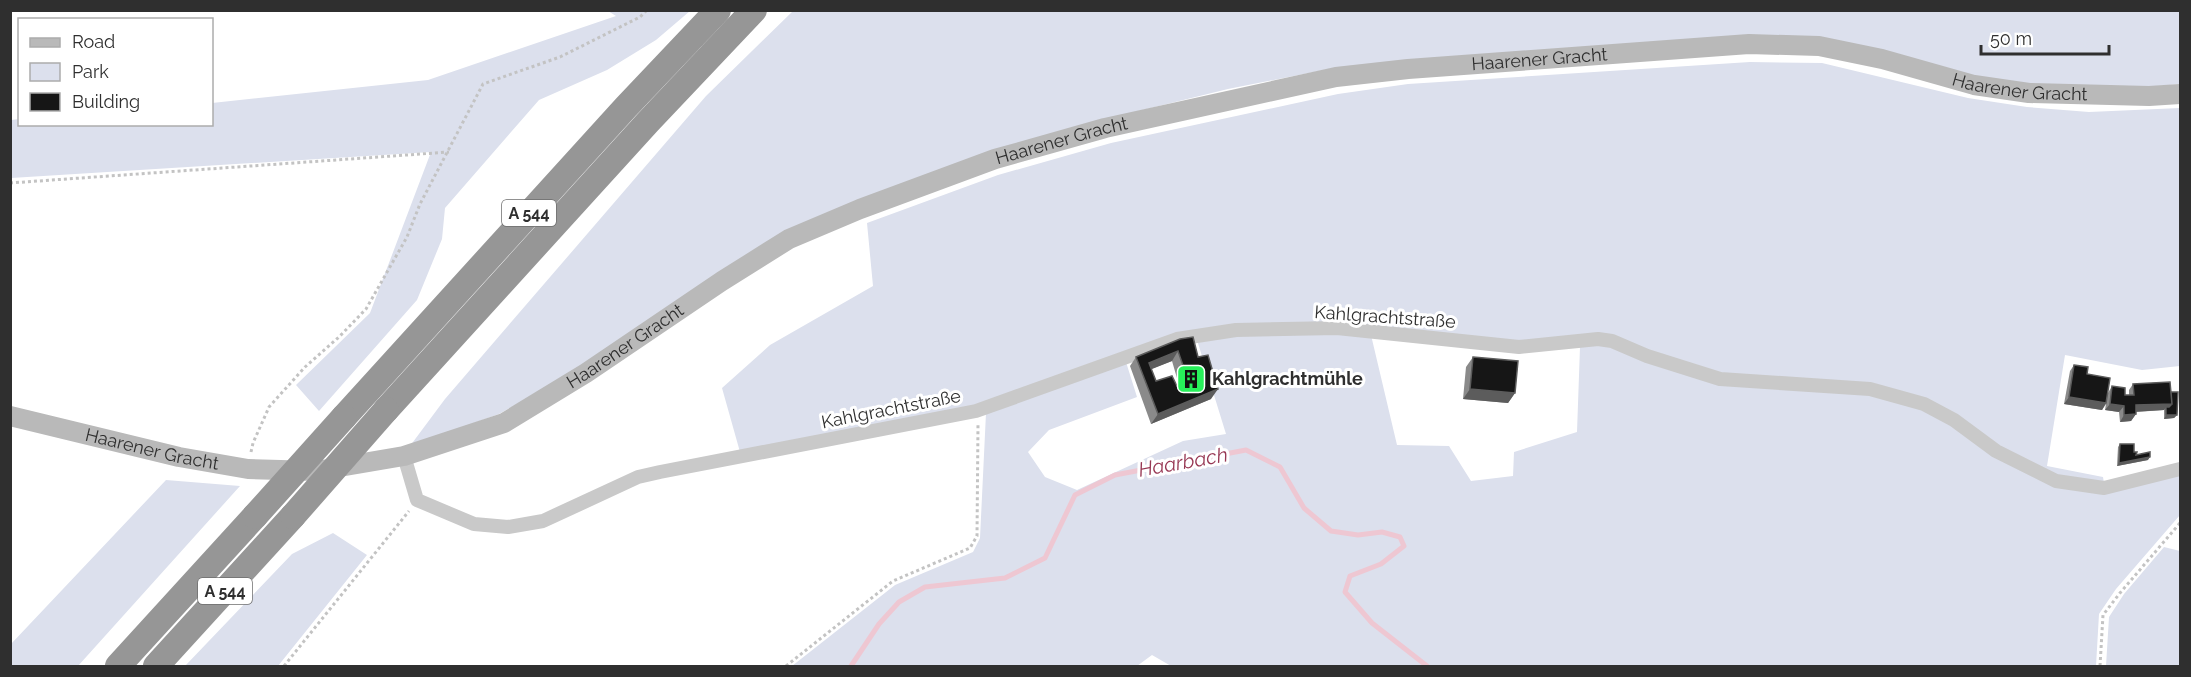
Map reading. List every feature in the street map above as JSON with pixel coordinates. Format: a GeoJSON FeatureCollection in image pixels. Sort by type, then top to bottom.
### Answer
{"type":"FeatureCollection","features":[{"type":"Feature","properties":{"kind":"highway","name":"A 544"},"geometry":{"type":"LineString","coordinates":[[118,666],[626,106],[717,10]]}},
{"type":"Feature","properties":{"kind":"highway","name":"A 544"},"geometry":{"type":"LineString","coordinates":[[156,666],[640,130],[754,10]]}},
{"type":"Feature","properties":{"kind":"main road","name":"Haarener Gracht"},"geometry":{"type":"LineString","coordinates":[[10,416],[179,458],[248,469],[316,471],[404,456],[504,423],[586,373],[722,281],[789,239],[860,210],[995,159],[1105,128],[1336,77],[1408,69],[1772,44],[1819,46],[1882,59],[1974,85],[2029,93],[2149,96],[2181,94]]}},
{"type":"Feature","properties":{"kind":"street","name":"Kahlgrachtstraße"},"geometry":{"type":"LineString","coordinates":[[417,500],[474,524],[508,527],[543,521],[638,477],[976,411],[1177,339],[1236,330],[1338,328],[1519,347],[1598,339],[1612,341],[1647,356],[1720,379],[1870,389],[1924,404],[1954,420],[1996,451],[2056,481],[2104,488],[2181,469]]}},
{"type":"Feature","properties":{"kind":"street"},"geometry":{"type":"LineString","coordinates":[[404,456],[417,500]]}},
{"type":"Feature","properties":{"kind":"path"},"geometry":{"type":"LineString","coordinates":[[248,469],[253,443],[269,407],[305,367],[366,309],[406,237],[420,204],[483,84],[560,57],[640,16],[647,10]]}},
{"type":"Feature","properties":{"kind":"path"},"geometry":{"type":"LineString","coordinates":[[10,183],[448,152]]}},
{"type":"Feature","properties":{"kind":"path"},"geometry":{"type":"LineString","coordinates":[[786,666],[893,581],[970,548],[977,536],[978,434],[976,411]]}},
{"type":"Feature","properties":{"kind":"path"},"geometry":{"type":"LineString","coordinates":[[284,666],[417,500]]}},
{"type":"Feature","properties":{"kind":"path"},"geometry":{"type":"LineString","coordinates":[[2100,666],[2103,615],[2181,523]]}},
{"type":"Feature","properties":{"kind":"green space"},"geometry":{"type":"Polygon","coordinates":[[[608,11],[690,11],[656,40],[607,70],[539,100],[445,208],[442,239],[417,300],[319,411],[296,385],[370,313],[431,152],[11,178],[11,120],[18,119],[18,126],[213,126],[213,103],[428,80],[616,16],[608,11]]]}},
{"type":"Feature","properties":{"kind":"green space"},"geometry":{"type":"Polygon","coordinates":[[[793,11],[2180,11],[2180,84],[2148,87],[2031,84],[1975,76],[1818,37],[1334,68],[1228,89],[1102,120],[991,151],[855,202],[499,414],[410,446],[445,399],[706,96],[793,11]]]}},
{"type":"Feature","properties":{"kind":"green space"},"geometry":{"type":"Polygon","coordinates":[[[1750,62],[1822,63],[1968,98],[2027,107],[2089,112],[2180,108],[2180,366],[2142,370],[2065,355],[2047,466],[2103,477],[2104,483],[2058,477],[1999,447],[1924,399],[1720,373],[1649,351],[1614,336],[1520,341],[1236,325],[977,405],[740,452],[722,388],[770,345],[873,286],[867,223],[998,175],[1111,143],[1338,94],[1408,84],[1750,62]]]}},
{"type":"Feature","properties":{"kind":"green space"},"geometry":{"type":"Polygon","coordinates":[[[1338,332],[1371,335],[1397,445],[1449,446],[1471,481],[1513,476],[1514,452],[1577,432],[1580,347],[1599,343],[1719,384],[1870,394],[1922,408],[1952,424],[1994,454],[2105,491],[2180,474],[2180,515],[2116,589],[2099,614],[2096,666],[1171,666],[1152,655],[1137,666],[792,666],[895,585],[973,552],[980,538],[986,413],[1126,362],[1137,397],[1049,430],[1028,452],[1045,477],[1077,490],[1183,441],[1226,434],[1197,340],[1237,334],[1338,332]]]}},
{"type":"Feature","properties":{"kind":"green space"},"geometry":{"type":"Polygon","coordinates":[[[166,480],[240,486],[78,666],[11,666],[11,644],[166,480]]]}},
{"type":"Feature","properties":{"kind":"green space"},"geometry":{"type":"Polygon","coordinates":[[[333,533],[367,555],[278,666],[185,666],[292,554],[333,533]]]}},
{"type":"Feature","properties":{"kind":"green space"},"geometry":{"type":"Polygon","coordinates":[[[2164,547],[2180,551],[2180,666],[2106,666],[2109,617],[2124,594],[2164,547]]]}},
{"type":"Feature","properties":{"kind":"building"},"geometry":{"type":"Polygon","coordinates":[[[1193,337],[1198,357],[1208,355],[1218,389],[1158,414],[1136,357],[1180,339],[1193,337]],[[1178,351],[1149,363],[1156,381],[1172,376],[1177,386],[1188,380],[1178,351]]]}},
{"type":"Feature","properties":{"kind":"building"},"geometry":{"type":"Polygon","coordinates":[[[1473,357],[1518,361],[1515,393],[1470,389],[1473,357]]]}},
{"type":"Feature","properties":{"kind":"building"},"geometry":{"type":"Polygon","coordinates":[[[2074,365],[2088,367],[2087,374],[2110,378],[2106,403],[2069,397],[2074,365]]]}},
{"type":"Feature","properties":{"kind":"building"},"geometry":{"type":"Polygon","coordinates":[[[2170,382],[2172,404],[2136,405],[2136,414],[2124,415],[2124,406],[2110,404],[2112,386],[2125,388],[2125,395],[2134,395],[2133,384],[2170,382]]]}},
{"type":"Feature","properties":{"kind":"building"},"geometry":{"type":"Polygon","coordinates":[[[2171,392],[2178,392],[2177,415],[2166,415],[2166,407],[2172,404],[2171,392]]]}},
{"type":"Feature","properties":{"kind":"building"},"geometry":{"type":"Polygon","coordinates":[[[2120,444],[2134,444],[2136,455],[2150,452],[2150,457],[2119,463],[2120,444]]]}},
{"type":"Feature","properties":{"kind":"waterway","name":"Haarbach"},"geometry":{"type":"LineString","coordinates":[[851,666],[879,624],[899,602],[925,587],[1005,578],[1045,558],[1075,495],[1115,475],[1246,450],[1280,467],[1304,508],[1331,531],[1358,535],[1382,532],[1400,537],[1404,546],[1381,564],[1350,576],[1345,592],[1372,623],[1427,666]]}},
{"type":"Feature","properties":{"kind":"place","name":"Kahlgrachtmühle"},"geometry":{"type":"Point","coordinates":[1191,379]}}]}
